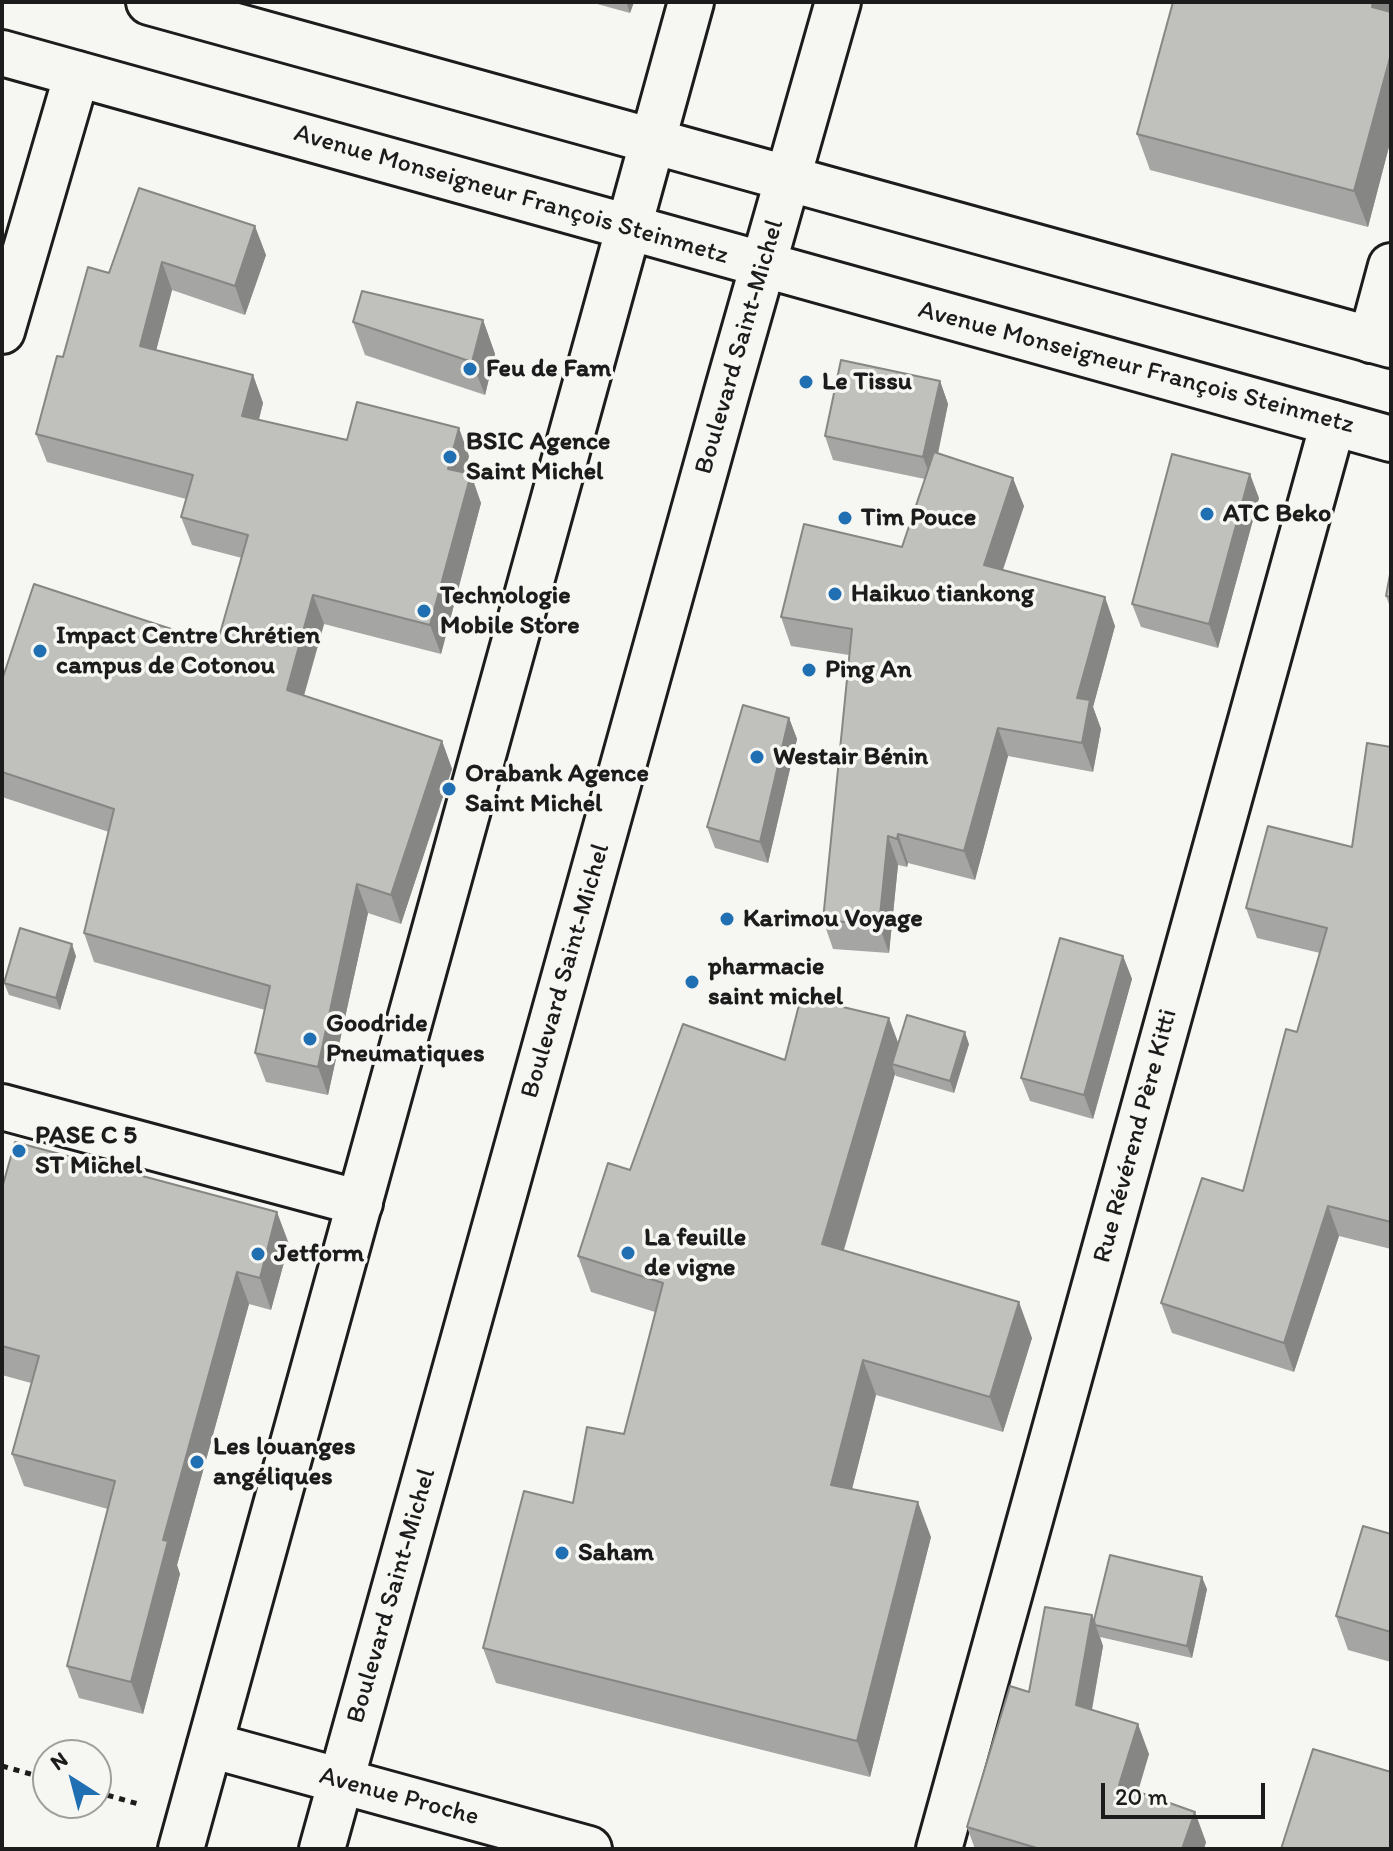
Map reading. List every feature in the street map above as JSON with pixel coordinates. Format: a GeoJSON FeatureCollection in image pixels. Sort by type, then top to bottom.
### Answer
{"type":"FeatureCollection","features":[{"type":"Feature","properties":{"kind":"main road"},"geometry":{"type":"LineString","coordinates":[[149,2],[1381,343],[1391,266]]}},
{"type":"Feature","properties":{"kind":"main road"},"geometry":{"type":"LineString","coordinates":[[181,1849],[691,2]]}},
{"type":"Feature","properties":{"kind":"main road","name":"Boulevard Saint-Michel"},"geometry":{"type":"LineString","coordinates":[[322,1849],[762,265],[838,2]]}},
{"type":"Feature","properties":{"kind":"main road","name":"Avenue Monseigneur François Steinmetz"},"geometry":{"type":"LineString","coordinates":[[2,53],[1391,439]]}},
{"type":"Feature","properties":{"kind":"main road"},"geometry":{"type":"LineString","coordinates":[[2,331],[77,74]]}},
{"type":"Feature","properties":{"kind":"main road","name":"Rue Révérend Père Kitti"},"geometry":{"type":"LineString","coordinates":[[939,1849],[1333,423]]}},
{"type":"Feature","properties":{"kind":"main road"},"geometry":{"type":"LineString","coordinates":[[2,1107],[360,1203]]}},
{"type":"Feature","properties":{"kind":"main road","name":"Avenue Proche"},"geometry":{"type":"LineString","coordinates":[[210,1745],[589,1849]]}},
{"type":"Feature","properties":{"kind":"path"},"geometry":{"type":"LineString","coordinates":[[2,1766],[32,1774]]}},
{"type":"Feature","properties":{"kind":"building"},"geometry":{"type":"Polygon","coordinates":[[[1173,2],[1373,2],[1372,7],[1391,12],[1391,54],[1354,191],[1137,134],[1173,2]]]}},
{"type":"Feature","properties":{"kind":"building"},"geometry":{"type":"Polygon","coordinates":[[[139,188],[255,226],[235,286],[162,262],[140,346],[253,375],[242,416],[347,440],[357,402],[459,428],[448,469],[471,474],[430,625],[313,595],[287,690],[442,741],[391,895],[357,884],[318,1067],[255,1053],[270,986],[84,933],[114,809],[2,772],[2,680],[34,584],[217,644],[248,535],[181,517],[193,475],[36,434],[57,356],[63,357],[88,267],[109,273],[139,188]]]}},
{"type":"Feature","properties":{"kind":"building"},"geometry":{"type":"Polygon","coordinates":[[[362,291],[483,320],[472,362],[353,322],[362,291]]]}},
{"type":"Feature","properties":{"kind":"building"},"geometry":{"type":"Polygon","coordinates":[[[841,360],[940,381],[923,457],[825,436],[841,360]]]}},
{"type":"Feature","properties":{"kind":"building"},"geometry":{"type":"Polygon","coordinates":[[[934,452],[1013,478],[984,565],[1105,597],[1077,698],[1090,700],[1082,743],[998,728],[964,851],[898,834],[897,839],[888,836],[879,925],[823,920],[852,629],[781,617],[804,524],[902,547],[934,452]]]}},
{"type":"Feature","properties":{"kind":"building"},"geometry":{"type":"Polygon","coordinates":[[[1172,454],[1250,474],[1209,624],[1132,604],[1172,454]]]}},
{"type":"Feature","properties":{"kind":"building"},"geometry":{"type":"Polygon","coordinates":[[[1391,569],[1391,597],[1386,596],[1391,569]]]}},
{"type":"Feature","properties":{"kind":"building"},"geometry":{"type":"Polygon","coordinates":[[[743,705],[789,718],[760,842],[707,827],[743,705]]]}},
{"type":"Feature","properties":{"kind":"building"},"geometry":{"type":"Polygon","coordinates":[[[1367,743],[1391,747],[1391,1222],[1328,1206],[1284,1343],[1161,1303],[1202,1178],[1243,1191],[1286,1029],[1297,1032],[1327,928],[1246,908],[1268,826],[1352,847],[1367,743]]]}},
{"type":"Feature","properties":{"kind":"building"},"geometry":{"type":"Polygon","coordinates":[[[20,928],[72,944],[56,998],[4,983],[20,928]]]}},
{"type":"Feature","properties":{"kind":"building"},"geometry":{"type":"Polygon","coordinates":[[[1060,938],[1123,956],[1084,1095],[1021,1078],[1060,938]]]}},
{"type":"Feature","properties":{"kind":"building"},"geometry":{"type":"Polygon","coordinates":[[[801,997],[889,1018],[822,1244],[1019,1302],[990,1397],[863,1360],[831,1485],[918,1502],[857,1741],[483,1648],[524,1491],[573,1503],[587,1427],[624,1434],[663,1283],[578,1256],[608,1163],[630,1170],[683,1024],[785,1060],[801,997]]]}},
{"type":"Feature","properties":{"kind":"building"},"geometry":{"type":"Polygon","coordinates":[[[907,1015],[965,1032],[950,1081],[892,1064],[907,1015]]]}},
{"type":"Feature","properties":{"kind":"building"},"geometry":{"type":"Polygon","coordinates":[[[15,1142],[277,1212],[260,1278],[237,1272],[163,1540],[168,1541],[131,1682],[67,1666],[115,1481],[12,1454],[39,1356],[2,1346],[2,1188],[15,1142]]]}},
{"type":"Feature","properties":{"kind":"building"},"geometry":{"type":"Polygon","coordinates":[[[1363,1526],[1391,1534],[1391,1632],[1336,1616],[1363,1526]]]}},
{"type":"Feature","properties":{"kind":"building"},"geometry":{"type":"Polygon","coordinates":[[[1110,1555],[1202,1577],[1187,1646],[1095,1625],[1110,1555]]]}},
{"type":"Feature","properties":{"kind":"building"},"geometry":{"type":"Polygon","coordinates":[[[1045,1607],[1092,1615],[1076,1705],[1138,1724],[1119,1785],[1195,1812],[1182,1849],[1040,1849],[967,1827],[1010,1686],[1029,1692],[1045,1607]]]}},
{"type":"Feature","properties":{"kind":"building"},"geometry":{"type":"Polygon","coordinates":[[[1313,1749],[1391,1772],[1391,1849],[1281,1849],[1313,1749]]]}},
{"type":"Feature","properties":{"kind":"place","name":"Feu de Fam"},"geometry":{"type":"Point","coordinates":[470,369]}},
{"type":"Feature","properties":{"kind":"place","name":"Le Tissu"},"geometry":{"type":"Point","coordinates":[806,382]}},
{"type":"Feature","properties":{"kind":"place","name":"BSIC Agence Saint Michel"},"geometry":{"type":"Point","coordinates":[450,457]}},
{"type":"Feature","properties":{"kind":"place","name":"ATC Beko"},"geometry":{"type":"Point","coordinates":[1207,514]}},
{"type":"Feature","properties":{"kind":"place","name":"Tim Pouce"},"geometry":{"type":"Point","coordinates":[845,518]}},
{"type":"Feature","properties":{"kind":"place","name":"Haikuo tiankong"},"geometry":{"type":"Point","coordinates":[835,594]}},
{"type":"Feature","properties":{"kind":"place","name":"Technologie Mobile Store"},"geometry":{"type":"Point","coordinates":[424,611]}},
{"type":"Feature","properties":{"kind":"place","name":"Impact Centre Chrétien campus de Cotonou"},"geometry":{"type":"Point","coordinates":[40,651]}},
{"type":"Feature","properties":{"kind":"place","name":"Ping An"},"geometry":{"type":"Point","coordinates":[809,670]}},
{"type":"Feature","properties":{"kind":"place","name":"Westair Bénin"},"geometry":{"type":"Point","coordinates":[757,757]}},
{"type":"Feature","properties":{"kind":"place","name":"Orabank Agence Saint Michel"},"geometry":{"type":"Point","coordinates":[449,789]}},
{"type":"Feature","properties":{"kind":"place","name":"Karimou Voyage"},"geometry":{"type":"Point","coordinates":[727,919]}},
{"type":"Feature","properties":{"kind":"place","name":"pharmacie saint michel"},"geometry":{"type":"Point","coordinates":[692,982]}},
{"type":"Feature","properties":{"kind":"place","name":"Goodride Pneumatiques"},"geometry":{"type":"Point","coordinates":[310,1039]}},
{"type":"Feature","properties":{"kind":"place","name":"PASE C 5 ST Michel"},"geometry":{"type":"Point","coordinates":[19,1151]}},
{"type":"Feature","properties":{"kind":"place","name":"La feuille de vigne"},"geometry":{"type":"Point","coordinates":[628,1253]}},
{"type":"Feature","properties":{"kind":"place","name":"Jetform"},"geometry":{"type":"Point","coordinates":[258,1254]}},
{"type":"Feature","properties":{"kind":"place","name":"Les louanges angéliques"},"geometry":{"type":"Point","coordinates":[197,1462]}},
{"type":"Feature","properties":{"kind":"place","name":"Saham"},"geometry":{"type":"Point","coordinates":[562,1553]}}]}
